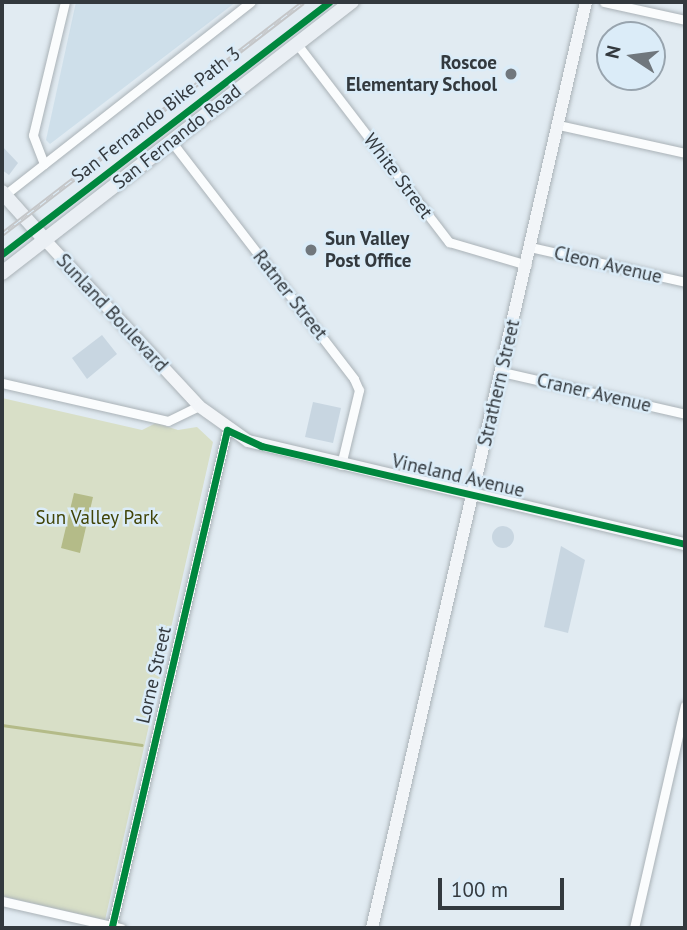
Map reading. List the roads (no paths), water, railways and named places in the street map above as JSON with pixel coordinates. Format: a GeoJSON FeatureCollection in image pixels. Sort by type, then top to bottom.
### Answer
{"type":"FeatureCollection","features":[{"type":"Feature","properties":{"kind":"main road","name":"San Fernando Road"},"geometry":{"type":"LineString","coordinates":[[2,273],[352,2]]}},
{"type":"Feature","properties":{"kind":"main road","name":"Strathern Street"},"geometry":{"type":"LineString","coordinates":[[372,928],[586,2]]}},
{"type":"Feature","properties":{"kind":"main road","name":"Sunland Boulevard"},"geometry":{"type":"LineString","coordinates":[[3,195],[199,406],[227,430]]}},
{"type":"Feature","properties":{"kind":"main road","name":"Vineland Avenue"},"geometry":{"type":"LineString","coordinates":[[227,430],[261,446],[685,544]]}},
{"type":"Feature","properties":{"kind":"street"},"geometry":{"type":"LineString","coordinates":[[44,164],[33,135],[65,2]]}},
{"type":"Feature","properties":{"kind":"street"},"geometry":{"type":"LineString","coordinates":[[3,195],[251,2]]}},
{"type":"Feature","properties":{"kind":"street"},"geometry":{"type":"LineString","coordinates":[[604,2],[685,20]]}},
{"type":"Feature","properties":{"kind":"street","name":"White Street"},"geometry":{"type":"LineString","coordinates":[[297,44],[449,242],[527,265]]}},
{"type":"Feature","properties":{"kind":"street"},"geometry":{"type":"LineString","coordinates":[[559,125],[685,153]]}},
{"type":"Feature","properties":{"kind":"street","name":"Ratner Street"},"geometry":{"type":"LineString","coordinates":[[171,141],[354,379],[359,390],[341,465]]}},
{"type":"Feature","properties":{"kind":"street","name":"Cleon Avenue"},"geometry":{"type":"LineString","coordinates":[[530,247],[685,282]]}},
{"type":"Feature","properties":{"kind":"street","name":"Craner Avenue"},"geometry":{"type":"LineString","coordinates":[[502,372],[685,414]]}},
{"type":"Feature","properties":{"kind":"street"},"geometry":{"type":"LineString","coordinates":[[2,383],[169,421],[199,406]]}},
{"type":"Feature","properties":{"kind":"street","name":"Lorne Street"},"geometry":{"type":"LineString","coordinates":[[116,927],[227,430]]}},
{"type":"Feature","properties":{"kind":"street"},"geometry":{"type":"LineString","coordinates":[[634,928],[685,706]]}},
{"type":"Feature","properties":{"kind":"street"},"geometry":{"type":"LineString","coordinates":[[2,901],[116,927]]}},
{"type":"Feature","properties":{"kind":"waterway"},"geometry":{"type":"LineString","coordinates":[[2,725],[142,745]]}},
{"type":"Feature","properties":{"kind":"railway"},"geometry":{"type":"LineString","coordinates":[[2,234],[303,2]]}},
{"type":"Feature","properties":{"kind":"place","name":"Roscoe Elementary School"},"geometry":{"type":"Point","coordinates":[511,74]}},
{"type":"Feature","properties":{"kind":"place","name":"Sun Valley Post Office"},"geometry":{"type":"Point","coordinates":[311,250]}},
{"type":"Feature","properties":{"kind":"park label","name":"Sun Valley Park"},"geometry":{"type":"Point","coordinates":[97,518]}}]}
